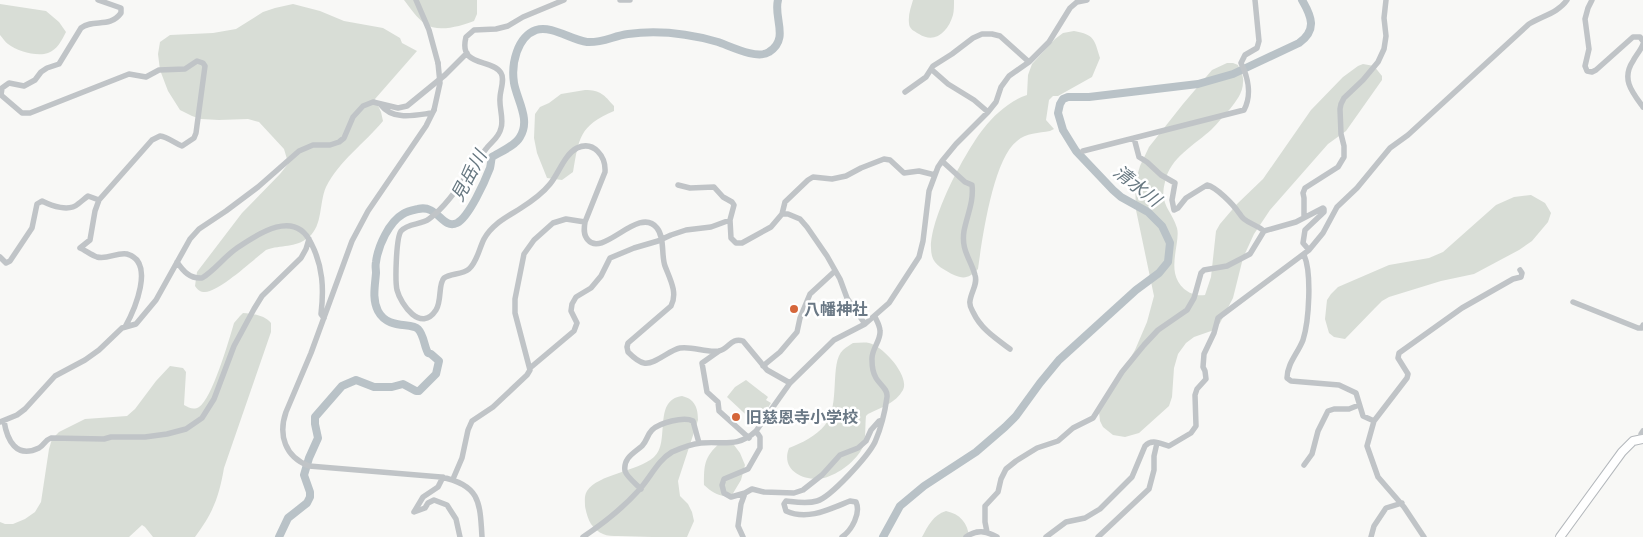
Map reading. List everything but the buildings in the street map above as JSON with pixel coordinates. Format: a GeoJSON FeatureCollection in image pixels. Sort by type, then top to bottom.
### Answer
{"type":"FeatureCollection","features":[{"type":"Feature","properties":{"kind":"main road"},"geometry":{"type":"LineString","coordinates":[[1560,537],[1622,452],[1642,436]]}},
{"type":"Feature","properties":{"kind":"street"},"geometry":{"type":"LineString","coordinates":[[98,0],[121,8],[121,13],[109,23],[86,24],[81,28],[59,64],[47,68],[35,80],[24,86],[9,83],[2,88],[1,95],[22,113],[30,113],[129,74],[146,77],[158,70],[185,69],[197,61],[205,66],[194,138],[182,146],[174,144],[165,137],[160,136],[152,140],[99,200],[90,240],[80,248],[97,257],[106,258],[121,254],[129,255],[135,258],[140,265],[142,271],[141,286],[137,301],[125,327]]}},
{"type":"Feature","properties":{"kind":"street"},"geometry":{"type":"LineString","coordinates":[[416,0],[435,47],[438,63],[440,83],[433,112],[419,138],[359,227],[345,257],[324,318],[286,412],[282,426],[283,439],[289,452],[303,463],[314,467],[453,479],[465,485],[476,497],[479,506],[482,537]]}},
{"type":"Feature","properties":{"kind":"street"},"geometry":{"type":"LineString","coordinates":[[564,0],[508,26],[496,29],[480,29],[466,37],[464,42],[467,53],[475,60],[497,69],[502,74],[501,128],[498,136],[486,148],[436,213],[428,221],[406,227],[402,231],[398,238],[395,280],[397,289],[406,309],[411,314],[418,318],[424,318],[433,314],[440,303],[442,281],[446,277],[464,272],[474,264],[485,238],[495,225],[541,194],[551,183],[571,153],[578,148],[591,148],[597,150],[605,160],[606,166],[585,222],[586,238],[595,244],[604,242],[641,223],[657,228],[661,239],[664,261],[674,288],[674,301],[671,306],[628,343],[628,352],[644,363],[651,362],[682,348],[718,351]]}},
{"type":"Feature","properties":{"kind":"street"},"geometry":{"type":"LineString","coordinates":[[620,0],[630,0]]}},
{"type":"Feature","properties":{"kind":"street"},"geometry":{"type":"LineString","coordinates":[[583,537],[613,517],[641,489],[670,453],[699,443],[734,443],[749,438],[790,383],[834,340],[875,317],[892,299],[919,257],[923,241],[927,199],[942,161],[996,102],[1001,87],[1009,76],[1029,62],[1049,42],[1070,8],[1077,2],[1087,0]]}},
{"type":"Feature","properties":{"kind":"street"},"geometry":{"type":"LineString","coordinates":[[1083,152],[1244,110],[1248,91],[1245,72],[1241,63],[1246,55],[1258,46],[1255,0]]}},
{"type":"Feature","properties":{"kind":"street"},"geometry":{"type":"LineString","coordinates":[[1304,216],[1304,198],[1302,193],[1305,188],[1338,167],[1344,157],[1344,146],[1340,134],[1341,104],[1344,98],[1364,80],[1378,62],[1384,50],[1386,43],[1384,18],[1386,0]]}},
{"type":"Feature","properties":{"kind":"street"},"geometry":{"type":"LineString","coordinates":[[1050,536],[1066,522],[1085,518],[1100,509],[1132,476],[1145,446],[1149,442],[1157,442],[1169,446],[1192,433],[1196,426],[1195,395],[1197,389],[1206,379],[1203,367],[1204,354],[1214,333],[1218,318],[1304,255],[1323,233],[1337,207],[1357,188],[1390,148],[1408,135],[1529,24],[1552,13],[1568,0]]}},
{"type":"Feature","properties":{"kind":"street"},"geometry":{"type":"LineString","coordinates":[[1592,0],[1585,19],[1589,50],[1585,66],[1587,71],[1592,72],[1596,70],[1633,37],[1640,37],[1643,42],[1630,66],[1627,79],[1628,86],[1643,107]]}},
{"type":"Feature","properties":{"kind":"street"},"geometry":{"type":"LineString","coordinates":[[906,92],[926,77],[933,66],[973,38],[987,34],[1000,36],[1029,62]]}},
{"type":"Feature","properties":{"kind":"street"},"geometry":{"type":"LineString","coordinates":[[309,239],[301,258],[262,296],[234,346],[214,399],[202,418],[194,424],[179,432],[145,437],[52,438],[45,441],[39,448],[27,451],[22,451],[14,446],[2,422],[25,408],[55,376],[99,350],[122,328],[136,324],[156,300],[190,238],[198,229],[258,187],[299,151],[313,145],[335,145],[344,138],[354,117],[364,106],[373,102],[398,108],[407,106],[445,75],[467,53]]}},
{"type":"Feature","properties":{"kind":"street"},"geometry":{"type":"LineString","coordinates":[[931,69],[948,84],[974,100],[988,112]]}},
{"type":"Feature","properties":{"kind":"street"},"geometry":{"type":"LineString","coordinates":[[381,105],[388,112],[406,116],[433,112]]}},
{"type":"Feature","properties":{"kind":"street"},"geometry":{"type":"LineString","coordinates":[[1134,138],[1139,157],[1161,176],[1174,183],[1172,200],[1174,210],[1186,198],[1210,185],[1228,201],[1242,218],[1258,225],[1264,231]]}},
{"type":"Feature","properties":{"kind":"street"},"geometry":{"type":"LineString","coordinates":[[678,185],[690,188],[714,187],[723,197],[732,202],[734,205],[730,220],[731,238],[739,243],[765,232],[778,221],[785,202],[812,177],[832,179],[846,176],[860,168],[884,159],[890,160],[904,173],[919,171],[935,175]]}},
{"type":"Feature","properties":{"kind":"street"},"geometry":{"type":"LineString","coordinates":[[942,161],[965,182],[972,185],[973,194],[964,232],[963,247],[976,281],[970,306],[978,324],[1010,350]]}},
{"type":"Feature","properties":{"kind":"street"},"geometry":{"type":"LineString","coordinates":[[0,257],[6,262],[10,262],[32,228],[37,204],[42,201],[51,205],[69,208],[77,206],[88,196],[99,200]]}},
{"type":"Feature","properties":{"kind":"street"},"geometry":{"type":"LineString","coordinates":[[986,532],[985,506],[998,492],[1006,469],[1037,448],[1058,441],[1073,428],[1093,418],[1132,358],[1158,330],[1187,310],[1194,298],[1201,273],[1208,269],[1227,266],[1250,254],[1264,231],[1296,222],[1321,208],[1324,209],[1324,212],[1305,230],[1304,243],[1309,250]]}},
{"type":"Feature","properties":{"kind":"street"},"geometry":{"type":"LineString","coordinates":[[782,214],[800,219],[807,227],[835,270],[847,298],[864,324]]}},
{"type":"Feature","properties":{"kind":"street"},"geometry":{"type":"LineString","coordinates":[[530,368],[515,313],[515,299],[524,254],[534,240],[553,223],[566,219],[585,222]]}},
{"type":"Feature","properties":{"kind":"street"},"geometry":{"type":"LineString","coordinates":[[453,479],[462,458],[468,430],[472,421],[493,407],[527,375],[530,368],[542,356],[574,332],[577,323],[571,311],[572,304],[576,297],[591,288],[610,258],[686,230],[711,227],[730,220]]}},
{"type":"Feature","properties":{"kind":"street"},"geometry":{"type":"LineString","coordinates":[[177,262],[188,275],[197,279],[202,278],[236,249],[255,237],[284,225],[296,226],[307,234],[314,249],[323,281],[321,314],[324,318]]}},
{"type":"Feature","properties":{"kind":"street"},"geometry":{"type":"LineString","coordinates":[[1304,255],[1309,278],[1305,331],[1302,342],[1289,366],[1286,378],[1291,381],[1345,387],[1356,393],[1363,416],[1374,421]]}},
{"type":"Feature","properties":{"kind":"street"},"geometry":{"type":"LineString","coordinates":[[763,366],[780,352],[797,332],[800,318],[810,294],[835,270]]}},
{"type":"Feature","properties":{"kind":"street"},"geometry":{"type":"LineString","coordinates":[[1424,537],[1402,503],[1378,476],[1367,446],[1374,421],[1407,378],[1408,374],[1398,358],[1399,353],[1462,308],[1513,279],[1522,277],[1520,270]]}},
{"type":"Feature","properties":{"kind":"street"},"geometry":{"type":"LineString","coordinates":[[1573,302],[1638,328],[1642,328],[1643,325]]}},
{"type":"Feature","properties":{"kind":"street"},"geometry":{"type":"LineString","coordinates":[[842,537],[848,533],[854,523],[858,506],[856,502],[850,501],[817,514],[792,513],[786,511],[784,504],[786,501],[808,503],[826,497],[850,473],[874,444],[887,396],[886,390],[875,378],[873,372],[872,357],[880,336],[880,330],[875,317]]}},
{"type":"Feature","properties":{"kind":"street"},"geometry":{"type":"LineString","coordinates":[[749,438],[719,411],[718,402],[707,392],[702,363],[733,340],[739,340],[743,341],[771,373],[790,383]]}},
{"type":"Feature","properties":{"kind":"street"},"geometry":{"type":"LineString","coordinates":[[1304,465],[1312,454],[1318,431],[1328,411],[1349,409],[1359,405]]}},
{"type":"Feature","properties":{"kind":"street"},"geometry":{"type":"LineString","coordinates":[[641,489],[626,472],[626,461],[630,455],[643,445],[653,429],[673,421],[691,420],[699,443]]}},
{"type":"Feature","properties":{"kind":"street"},"geometry":{"type":"LineString","coordinates":[[756,431],[760,437],[760,448],[748,469],[724,479],[722,485],[724,493],[731,497],[752,489],[764,492],[794,493],[803,490],[822,475],[840,455],[858,448],[866,441],[871,430],[882,420]]}},
{"type":"Feature","properties":{"kind":"street"},"geometry":{"type":"LineString","coordinates":[[1098,537],[1149,489],[1154,470],[1157,442]]}},
{"type":"Feature","properties":{"kind":"street"},"geometry":{"type":"LineString","coordinates":[[442,477],[438,487],[423,497],[414,512],[425,508],[428,503],[434,500],[446,505],[456,519],[460,537]]}},
{"type":"Feature","properties":{"kind":"street"},"geometry":{"type":"LineString","coordinates":[[743,537],[738,526],[744,493]]}},
{"type":"Feature","properties":{"kind":"street"},"geometry":{"type":"LineString","coordinates":[[1371,537],[1374,526],[1386,508],[1402,503]]}},
{"type":"Feature","properties":{"kind":"street"},"geometry":{"type":"LineString","coordinates":[[966,537],[974,532],[986,532],[997,537]]}},
{"type":"Feature","properties":{"kind":"shaded area"},"geometry":{"type":"Polygon","coordinates":[[[404,0],[477,0],[477,14],[474,21],[456,27],[430,27],[422,22],[404,0]]]}},
{"type":"Feature","properties":{"kind":"shaded area"},"geometry":{"type":"Polygon","coordinates":[[[913,0],[954,0],[951,21],[940,35],[930,38],[912,30],[909,20],[913,0]]]}},
{"type":"Feature","properties":{"kind":"shaded area"},"geometry":{"type":"Polygon","coordinates":[[[0,4],[46,11],[59,22],[66,32],[57,47],[51,52],[33,54],[16,49],[0,35],[0,4]]]}},
{"type":"Feature","properties":{"kind":"shaded area"},"geometry":{"type":"Polygon","coordinates":[[[293,4],[320,11],[344,21],[383,28],[400,38],[402,43],[417,51],[375,99],[383,121],[345,160],[332,177],[324,193],[317,226],[309,237],[293,245],[266,250],[219,286],[202,292],[195,286],[197,272],[242,213],[288,164],[284,149],[259,122],[248,119],[201,119],[180,110],[168,91],[160,70],[158,54],[160,42],[170,35],[213,33],[236,29],[263,12],[293,4]]]}},
{"type":"Feature","properties":{"kind":"shaded area"},"geometry":{"type":"Polygon","coordinates":[[[1074,31],[1090,36],[1096,46],[1100,58],[1092,77],[1058,96],[1053,96],[1049,100],[1046,120],[1054,129],[1024,136],[1009,150],[1001,165],[990,201],[978,269],[967,277],[954,275],[944,270],[932,256],[931,243],[934,227],[948,189],[967,153],[988,123],[998,113],[1009,104],[1027,95],[1028,75],[1032,64],[1055,39],[1063,33],[1074,31]]]}},
{"type":"Feature","properties":{"kind":"shaded area"},"geometry":{"type":"Polygon","coordinates":[[[1227,63],[1238,65],[1241,71],[1243,86],[1237,100],[1212,129],[1184,152],[1172,165],[1164,190],[1166,207],[1175,222],[1178,232],[1174,261],[1175,273],[1182,287],[1190,293],[1200,295],[1205,295],[1211,277],[1216,231],[1220,224],[1237,204],[1263,179],[1311,110],[1343,77],[1358,66],[1363,64],[1374,66],[1382,76],[1382,80],[1346,131],[1328,144],[1270,210],[1254,234],[1243,258],[1233,298],[1220,323],[1214,330],[1194,337],[1186,343],[1178,354],[1174,368],[1172,397],[1169,406],[1139,433],[1125,437],[1113,435],[1103,427],[1099,412],[1135,350],[1147,322],[1154,296],[1136,210],[1135,183],[1140,166],[1149,147],[1183,104],[1212,70],[1227,63]]]}},
{"type":"Feature","properties":{"kind":"shaded area"},"geometry":{"type":"Polygon","coordinates":[[[585,90],[602,94],[614,106],[614,111],[587,128],[579,142],[573,172],[562,180],[547,178],[537,153],[534,138],[535,114],[540,107],[561,94],[585,90]]]}},
{"type":"Feature","properties":{"kind":"shaded area"},"geometry":{"type":"Polygon","coordinates":[[[1531,195],[1545,203],[1551,213],[1548,222],[1532,241],[1519,250],[1474,274],[1441,281],[1389,297],[1382,301],[1345,339],[1334,337],[1329,333],[1325,319],[1327,300],[1338,287],[1389,265],[1429,258],[1443,252],[1496,205],[1514,197],[1531,195]]]}},
{"type":"Feature","properties":{"kind":"shaded area"},"geometry":{"type":"Polygon","coordinates":[[[243,313],[255,314],[265,318],[271,323],[271,332],[224,468],[220,488],[206,520],[195,537],[153,537],[142,525],[129,537],[0,537],[0,522],[13,524],[25,519],[35,512],[41,502],[49,449],[52,439],[59,432],[85,419],[127,416],[135,409],[170,366],[183,368],[186,372],[184,405],[192,408],[199,407],[204,402],[214,381],[234,323],[243,313]]]}},
{"type":"Feature","properties":{"kind":"shaded area"},"geometry":{"type":"Polygon","coordinates":[[[853,343],[875,345],[888,355],[903,377],[903,390],[892,402],[866,416],[863,447],[846,466],[824,478],[817,479],[802,476],[791,469],[788,463],[789,448],[817,433],[830,417],[833,407],[835,374],[839,356],[843,350],[853,343]]]}},
{"type":"Feature","properties":{"kind":"shaded area"},"geometry":{"type":"Polygon","coordinates":[[[746,380],[768,397],[766,400],[771,403],[757,425],[727,397],[735,387],[746,380]]]}},
{"type":"Feature","properties":{"kind":"shaded area"},"geometry":{"type":"Polygon","coordinates":[[[682,396],[693,402],[698,416],[678,481],[680,496],[688,504],[694,521],[687,537],[612,536],[599,532],[591,524],[587,515],[585,495],[587,491],[592,485],[647,462],[654,457],[659,451],[664,413],[667,405],[673,399],[682,396]]]}},
{"type":"Feature","properties":{"kind":"shaded area"},"geometry":{"type":"Polygon","coordinates":[[[720,443],[734,445],[745,465],[741,480],[732,495],[724,496],[717,494],[704,485],[706,462],[720,443]]]}},
{"type":"Feature","properties":{"kind":"shaded area"},"geometry":{"type":"Polygon","coordinates":[[[946,511],[955,514],[965,523],[969,537],[922,537],[934,518],[946,511]]]}},
{"type":"Feature","properties":{"kind":"waterway","name":"見岳川"},"geometry":{"type":"LineString","coordinates":[[279,537],[288,518],[307,503],[310,497],[304,475],[318,438],[315,417],[342,386],[356,380],[374,387],[392,387],[403,384],[419,391],[436,374],[439,361],[428,353],[422,334],[418,329],[387,321],[378,311],[374,292],[377,256],[389,228],[406,212],[425,208],[435,213],[447,223],[457,223],[462,219],[481,190],[490,168],[492,157],[518,140],[523,130],[524,117],[513,76],[517,52],[524,39],[536,30],[542,29],[555,31],[587,42],[628,34],[662,33],[696,37],[751,53],[764,54],[775,47],[779,41],[778,0]]}},
{"type":"Feature","properties":{"kind":"waterway","name":"清水川"},"geometry":{"type":"LineString","coordinates":[[883,537],[900,506],[924,486],[976,452],[1005,427],[1016,416],[1059,360],[1136,290],[1159,273],[1168,262],[1170,243],[1162,226],[1148,212],[1121,197],[1076,151],[1063,130],[1058,113],[1063,99],[1198,84],[1233,74],[1299,43],[1305,38],[1311,23],[1302,0]]}},
{"type":"Feature","properties":{"kind":"place","name":"八幡神社"},"geometry":{"type":"Point","coordinates":[794,309]}},
{"type":"Feature","properties":{"kind":"place","name":"旧慈恩寺小学校"},"geometry":{"type":"Point","coordinates":[736,417]}}]}
